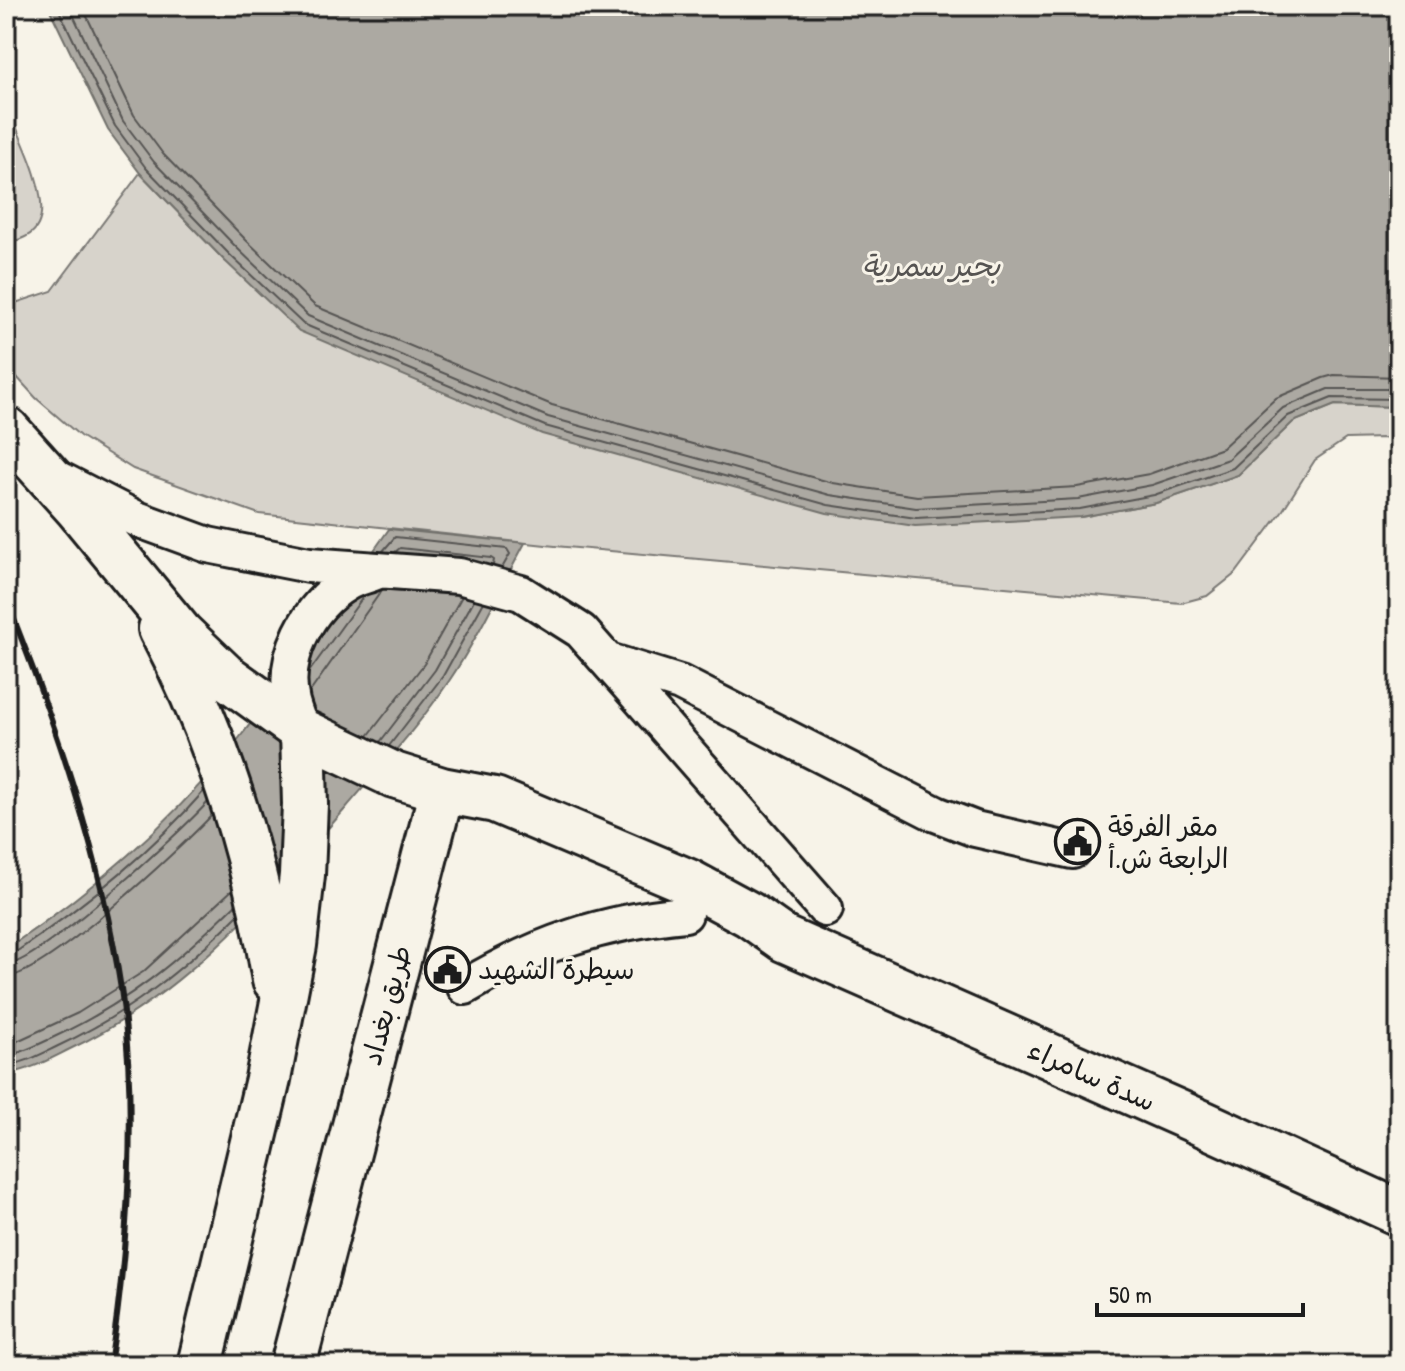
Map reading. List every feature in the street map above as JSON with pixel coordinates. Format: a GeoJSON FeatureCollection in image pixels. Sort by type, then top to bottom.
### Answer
{"type":"FeatureCollection","features":[{"type":"Feature","properties":{"kind":"main road"},"geometry":{"type":"LineString","coordinates":[[6,429],[46,472],[180,633],[224,675],[303,732],[371,765],[442,790],[469,816],[485,826],[619,870],[713,894],[784,939]]}},
{"type":"Feature","properties":{"kind":"main road"},"geometry":{"type":"LineString","coordinates":[[137,584],[180,665],[216,750],[235,808],[266,926],[281,1016]]}},
{"type":"Feature","properties":{"kind":"main road"},"geometry":{"type":"LineString","coordinates":[[200,1365],[281,1016],[294,945],[302,875],[305,804],[303,732]]}},
{"type":"Feature","properties":{"kind":"main road","name":"طريق بغداد"},"geometry":{"type":"LineString","coordinates":[[293,1365],[442,790]]}},
{"type":"Feature","properties":{"kind":"main road"},"geometry":{"type":"LineString","coordinates":[[619,870],[685,914],[722,926],[784,939]]}},
{"type":"Feature","properties":{"kind":"main road","name":"سدة سامراء"},"geometry":{"type":"LineString","coordinates":[[784,939],[1399,1213]]}},
{"type":"Feature","properties":{"kind":"lane"},"geometry":{"type":"LineString","coordinates":[[46,472],[137,519],[208,545],[309,565],[459,576],[521,593],[581,631],[825,909]]}},
{"type":"Feature","properties":{"kind":"lane"},"geometry":{"type":"LineString","coordinates":[[303,732],[291,700],[291,665],[301,632],[321,603],[348,582],[381,571]]}},
{"type":"Feature","properties":{"kind":"lane"},"geometry":{"type":"LineString","coordinates":[[609,661],[680,683],[936,814],[975,829],[1072,851]]}},
{"type":"Feature","properties":{"kind":"lane"},"geometry":{"type":"LineString","coordinates":[[465,987],[512,960],[575,934],[636,920],[685,914]]}},
{"type":"Feature","properties":{"kind":"shaded area"},"geometry":{"type":"Polygon","coordinates":[[[6,105],[32,165],[41,198],[41,213],[38,225],[32,232],[6,244],[6,105]]]}},
{"type":"Feature","properties":{"kind":"shaded area"},"geometry":{"type":"Polygon","coordinates":[[[140,173],[225,261],[1081,517],[1156,503],[1238,475],[1293,422],[1335,405],[1399,407],[1399,441],[1384,438],[1346,439],[1315,460],[1283,510],[1236,573],[1207,596],[1181,603],[555,546],[259,514],[133,469],[80,436],[36,398],[6,365],[6,306],[52,291],[140,173]]]}},
{"type":"Feature","properties":{"kind":"water","name":"بحير سمرية"},"geometry":{"type":"Polygon","coordinates":[[[48,6],[1399,6],[1399,407],[1335,405],[1293,422],[1238,475],[1156,503],[1081,517],[915,526],[827,513],[542,434],[299,331],[225,261],[140,173],[108,130],[48,6]]]}},
{"type":"Feature","properties":{"kind":"water"},"geometry":{"type":"Polygon","coordinates":[[[389,529],[525,543],[470,648],[437,698],[315,844],[252,912],[184,975],[148,1003],[53,1058],[6,1074],[6,949],[101,878],[189,797],[260,712],[389,529]]]}},
{"type":"Feature","properties":{"kind":"railway"},"geometry":{"type":"LineString","coordinates":[[6,599],[75,791],[102,889],[121,989],[129,1080],[129,1177],[122,1274],[110,1365]]}},
{"type":"Feature","properties":{"kind":"place","name":"مقر الفرقة الرابعة ش.أ"},"geometry":{"type":"Point","coordinates":[1077,842]}},
{"type":"Feature","properties":{"kind":"place","name":"سيطرة الشهيد"},"geometry":{"type":"Point","coordinates":[447,969]}}]}
